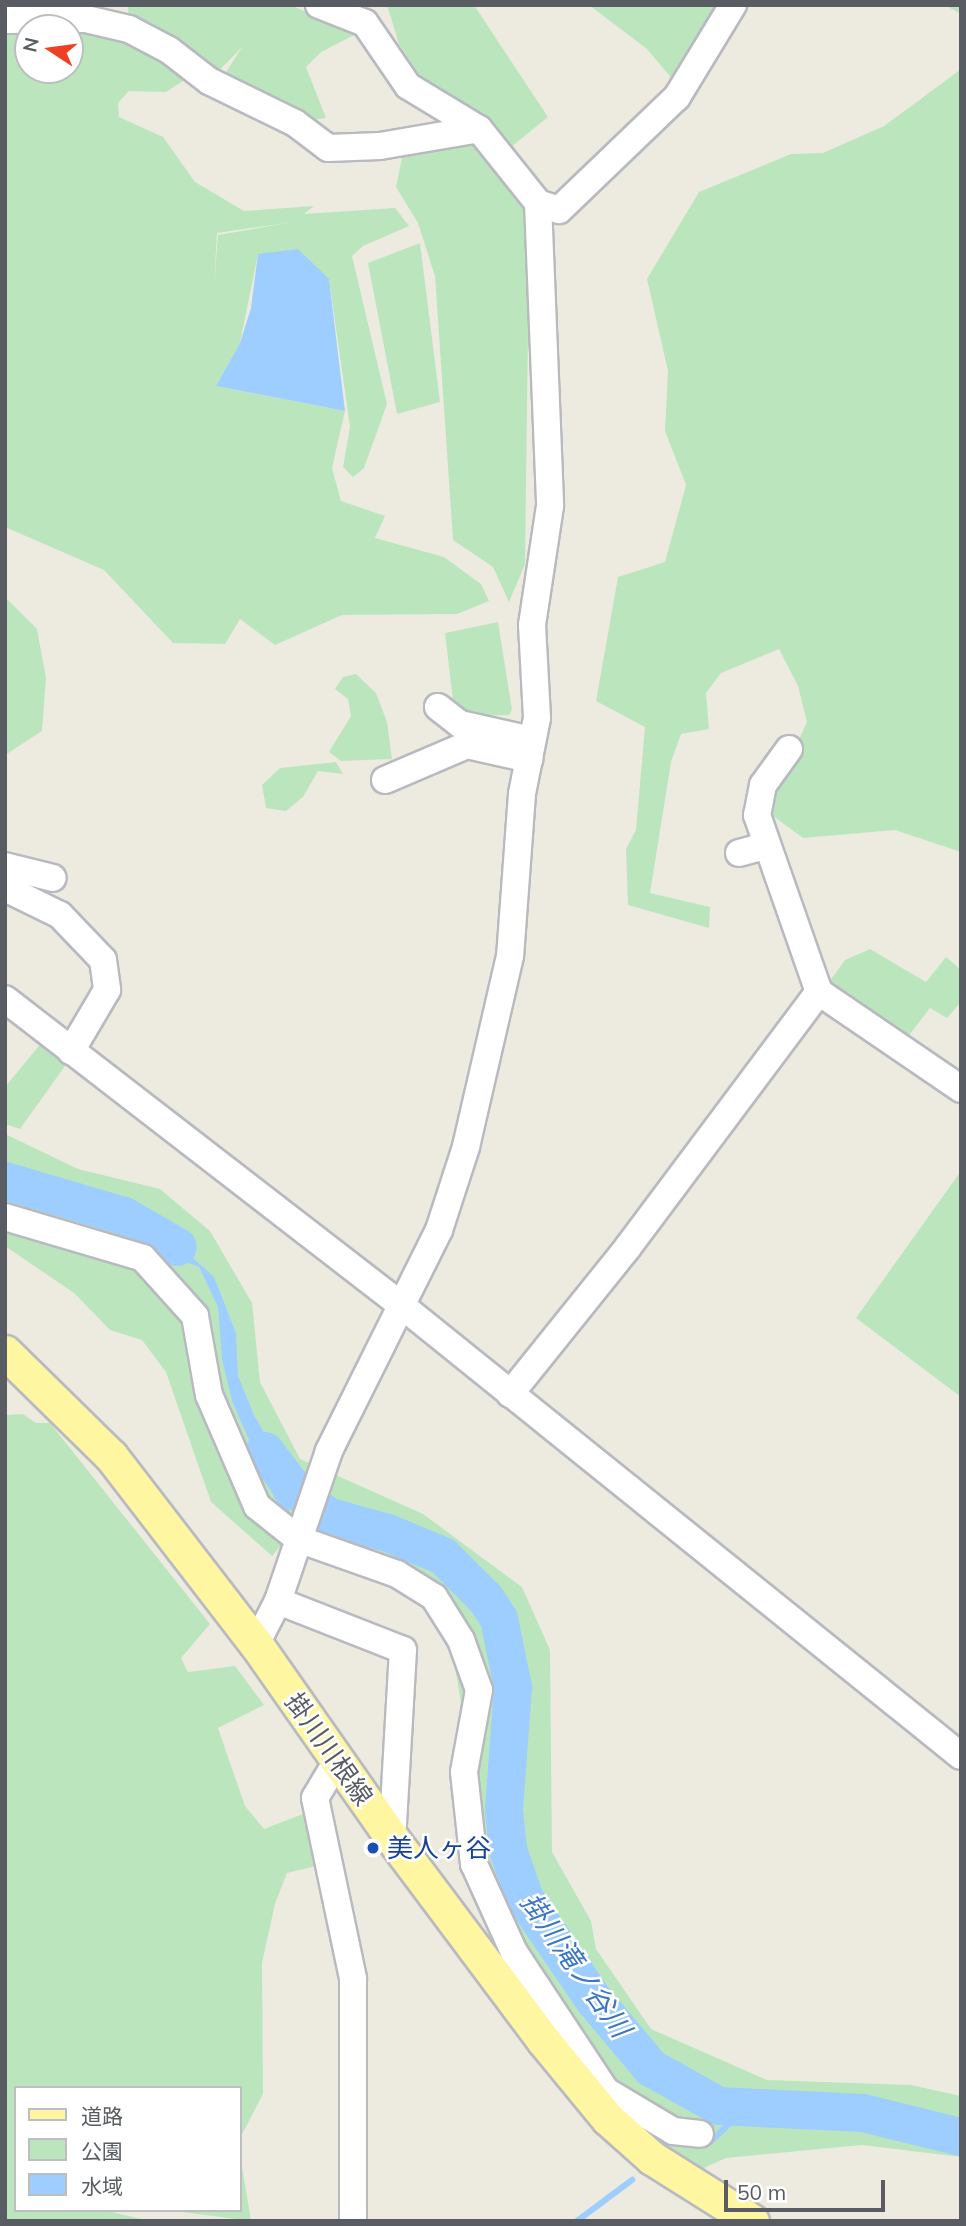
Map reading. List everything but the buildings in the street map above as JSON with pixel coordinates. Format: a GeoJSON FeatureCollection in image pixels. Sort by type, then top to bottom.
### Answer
{"type":"FeatureCollection","features":[{"type":"Feature","properties":{"kind":"main road","name":"掛川川根線"},"geometry":{"type":"LineString","coordinates":[[5,1352],[111,1456],[256,1644],[337,1761],[543,2040],[608,2119],[664,2166],[752,2221]]}},
{"type":"Feature","properties":{"kind":"street"},"geometry":{"type":"LineString","coordinates":[[319,5],[366,23],[408,86],[479,129],[538,203],[559,210],[677,97],[733,5]]}},
{"type":"Feature","properties":{"kind":"street"},"geometry":{"type":"LineString","coordinates":[[5,20],[86,19],[129,29],[169,50],[209,81],[295,123],[328,148],[380,146],[479,129]]}},
{"type":"Feature","properties":{"kind":"street"},"geometry":{"type":"LineString","coordinates":[[256,1644],[278,1601],[329,1451],[439,1230],[466,1147],[510,956],[537,702],[532,625],[550,506],[538,203]]}},
{"type":"Feature","properties":{"kind":"street"},"geometry":{"type":"LineString","coordinates":[[438,707],[460,724],[530,750]]}},
{"type":"Feature","properties":{"kind":"street"},"geometry":{"type":"LineString","coordinates":[[385,780],[467,745],[530,750]]}},
{"type":"Feature","properties":{"kind":"street"},"geometry":{"type":"LineString","coordinates":[[789,749],[763,785],[757,815],[819,992],[961,1089]]}},
{"type":"Feature","properties":{"kind":"street"},"geometry":{"type":"LineString","coordinates":[[739,853],[766,846]]}},
{"type":"Feature","properties":{"kind":"street"},"geometry":{"type":"LineString","coordinates":[[5,866],[53,878]]}},
{"type":"Feature","properties":{"kind":"street"},"geometry":{"type":"LineString","coordinates":[[5,888],[60,915],[103,960],[107,990],[71,1051]]}},
{"type":"Feature","properties":{"kind":"street"},"geometry":{"type":"LineString","coordinates":[[510,1394],[628,1247],[819,992]]}},
{"type":"Feature","properties":{"kind":"street"},"geometry":{"type":"LineString","coordinates":[[5,999],[401,1305],[961,1756]]}},
{"type":"Feature","properties":{"kind":"street"},"geometry":{"type":"LineString","coordinates":[[5,1217],[143,1258],[195,1316],[209,1395],[257,1506],[300,1532],[397,1574],[434,1597],[461,1640],[479,1690],[464,1772],[474,1864],[514,1952],[606,2091],[673,2131],[700,2134]]}},
{"type":"Feature","properties":{"kind":"street"},"geometry":{"type":"LineString","coordinates":[[278,1601],[403,1650],[393,1838]]}},
{"type":"Feature","properties":{"kind":"street"},"geometry":{"type":"LineString","coordinates":[[337,1761],[315,1798],[354,1979],[353,2221]]}},
{"type":"Feature","properties":{"kind":"green space"},"geometry":{"type":"Polygon","coordinates":[[[128,5],[291,5],[354,35],[321,52],[306,67],[326,118],[295,123],[223,77],[242,47],[209,81],[197,72],[166,92],[129,91],[118,103],[119,117],[163,137],[195,182],[244,211],[314,206],[304,214],[395,208],[409,226],[363,246],[352,256],[387,404],[364,468],[353,477],[343,467],[350,427],[329,279],[258,254],[240,343],[216,386],[345,411],[332,468],[341,501],[385,516],[375,538],[444,557],[481,584],[489,601],[457,614],[342,615],[275,645],[240,619],[225,644],[173,643],[104,570],[5,527],[5,24],[14,24],[14,84],[84,84],[84,27],[129,28],[128,5]],[[293,222],[217,233],[214,287],[218,235],[293,222]]]}},
{"type":"Feature","properties":{"kind":"green space"},"geometry":{"type":"Polygon","coordinates":[[[387,5],[474,5],[548,117],[511,147],[430,92],[399,44],[387,5]]]}},
{"type":"Feature","properties":{"kind":"green space"},"geometry":{"type":"Polygon","coordinates":[[[589,5],[733,5],[679,87],[647,49],[589,5]]]}},
{"type":"Feature","properties":{"kind":"green space"},"geometry":{"type":"Polygon","coordinates":[[[945,5],[961,5],[961,852],[895,830],[803,838],[773,816],[775,792],[807,722],[798,686],[779,649],[721,673],[706,693],[709,729],[681,734],[671,762],[650,893],[710,907],[709,928],[628,905],[626,849],[636,830],[645,727],[596,701],[618,577],[665,562],[686,485],[665,431],[668,371],[647,279],[699,192],[791,154],[823,153],[884,126],[960,70],[959,13],[945,5]]]}},
{"type":"Feature","properties":{"kind":"green space"},"geometry":{"type":"Polygon","coordinates":[[[479,129],[524,189],[529,255],[525,564],[509,602],[493,567],[453,540],[435,276],[418,223],[396,187],[406,139],[479,129]]]}},
{"type":"Feature","properties":{"kind":"green space"},"geometry":{"type":"Polygon","coordinates":[[[420,243],[440,402],[397,414],[368,263],[420,243]]]}},
{"type":"Feature","properties":{"kind":"green space"},"geometry":{"type":"Polygon","coordinates":[[[5,597],[37,629],[46,678],[42,731],[5,755],[5,597]]]}},
{"type":"Feature","properties":{"kind":"green space"},"geometry":{"type":"Polygon","coordinates":[[[498,622],[512,710],[509,715],[469,716],[453,701],[445,633],[498,622]]]}},
{"type":"Feature","properties":{"kind":"green space"},"geometry":{"type":"Polygon","coordinates":[[[356,674],[376,693],[387,722],[392,759],[341,761],[329,752],[351,716],[348,699],[335,689],[343,677],[356,674]]]}},
{"type":"Feature","properties":{"kind":"green space"},"geometry":{"type":"Polygon","coordinates":[[[336,762],[343,774],[318,771],[303,797],[286,811],[266,808],[262,785],[280,768],[336,762]]]}},
{"type":"Feature","properties":{"kind":"green space"},"geometry":{"type":"Polygon","coordinates":[[[870,949],[926,982],[946,957],[961,970],[961,1002],[947,1018],[930,1008],[907,1038],[829,982],[845,960],[870,949]]]}},
{"type":"Feature","properties":{"kind":"green space"},"geometry":{"type":"Polygon","coordinates":[[[43,1041],[65,1066],[20,1129],[5,1124],[5,1087],[43,1041]]]}},
{"type":"Feature","properties":{"kind":"green space"},"geometry":{"type":"Polygon","coordinates":[[[5,1134],[78,1169],[160,1189],[210,1231],[252,1303],[260,1382],[300,1459],[423,1514],[522,1587],[550,1650],[552,1852],[591,1921],[596,1949],[651,2029],[767,2080],[911,2085],[961,2096],[961,2157],[862,2145],[726,2158],[697,2171],[632,2117],[567,2050],[464,1835],[463,1715],[448,1625],[404,1587],[294,1554],[285,1541],[272,1556],[211,1502],[166,1372],[142,1340],[110,1330],[74,1293],[5,1246],[5,1134]]]}},
{"type":"Feature","properties":{"kind":"green space"},"geometry":{"type":"Polygon","coordinates":[[[961,1171],[961,1397],[856,1318],[961,1171]]]}},
{"type":"Feature","properties":{"kind":"green space"},"geometry":{"type":"Polygon","coordinates":[[[23,1414],[36,1423],[50,1423],[210,1624],[181,1658],[188,1672],[235,1666],[264,1705],[218,1728],[245,1806],[264,1829],[308,1812],[316,1866],[287,1873],[275,1904],[262,1963],[263,2094],[242,2134],[242,2086],[14,2086],[14,2212],[112,2212],[150,2221],[5,2221],[5,1415],[23,1414]]]}},
{"type":"Feature","properties":{"kind":"green space"},"geometry":{"type":"Polygon","coordinates":[[[242,2166],[251,2221],[182,2212],[242,2212],[242,2166]]]}},
{"type":"Feature","properties":{"kind":"water"},"geometry":{"type":"Polygon","coordinates":[[[298,249],[329,279],[345,411],[216,386],[240,343],[251,308],[258,254],[298,249]]]}},
{"type":"Feature","properties":{"kind":"water"},"geometry":{"type":"Polygon","coordinates":[[[45,1195],[161,1229],[214,1277],[236,1333],[238,1376],[254,1415],[287,1473],[299,1482],[288,1514],[275,1499],[232,1401],[222,1359],[218,1307],[199,1267],[174,1257],[132,1228],[57,1204],[45,1195]]]}},
{"type":"Feature","properties":{"kind":"waterway","name":"掛川滝ノ谷川"},"geometry":{"type":"LineString","coordinates":[[5,1181],[124,1216],[178,1247]]}},
{"type":"Feature","properties":{"kind":"waterway","name":"掛川滝ノ谷川"},"geometry":{"type":"LineString","coordinates":[[265,1451],[290,1484],[327,1516],[388,1533],[443,1556],[486,1599],[499,1619],[513,1687],[504,1810],[508,1850],[525,1899],[594,2000],[651,2068],[719,2106],[863,2113],[961,2137]]}},
{"type":"Feature","properties":{"kind":"waterway"},"geometry":{"type":"LineString","coordinates":[[710,2142],[744,2110]]}},
{"type":"Feature","properties":{"kind":"waterway"},"geometry":{"type":"LineString","coordinates":[[577,2221],[632,2180]]}},
{"type":"Feature","properties":{"kind":"place","name":"美人ヶ谷"},"geometry":{"type":"Point","coordinates":[373,1848]}}]}
